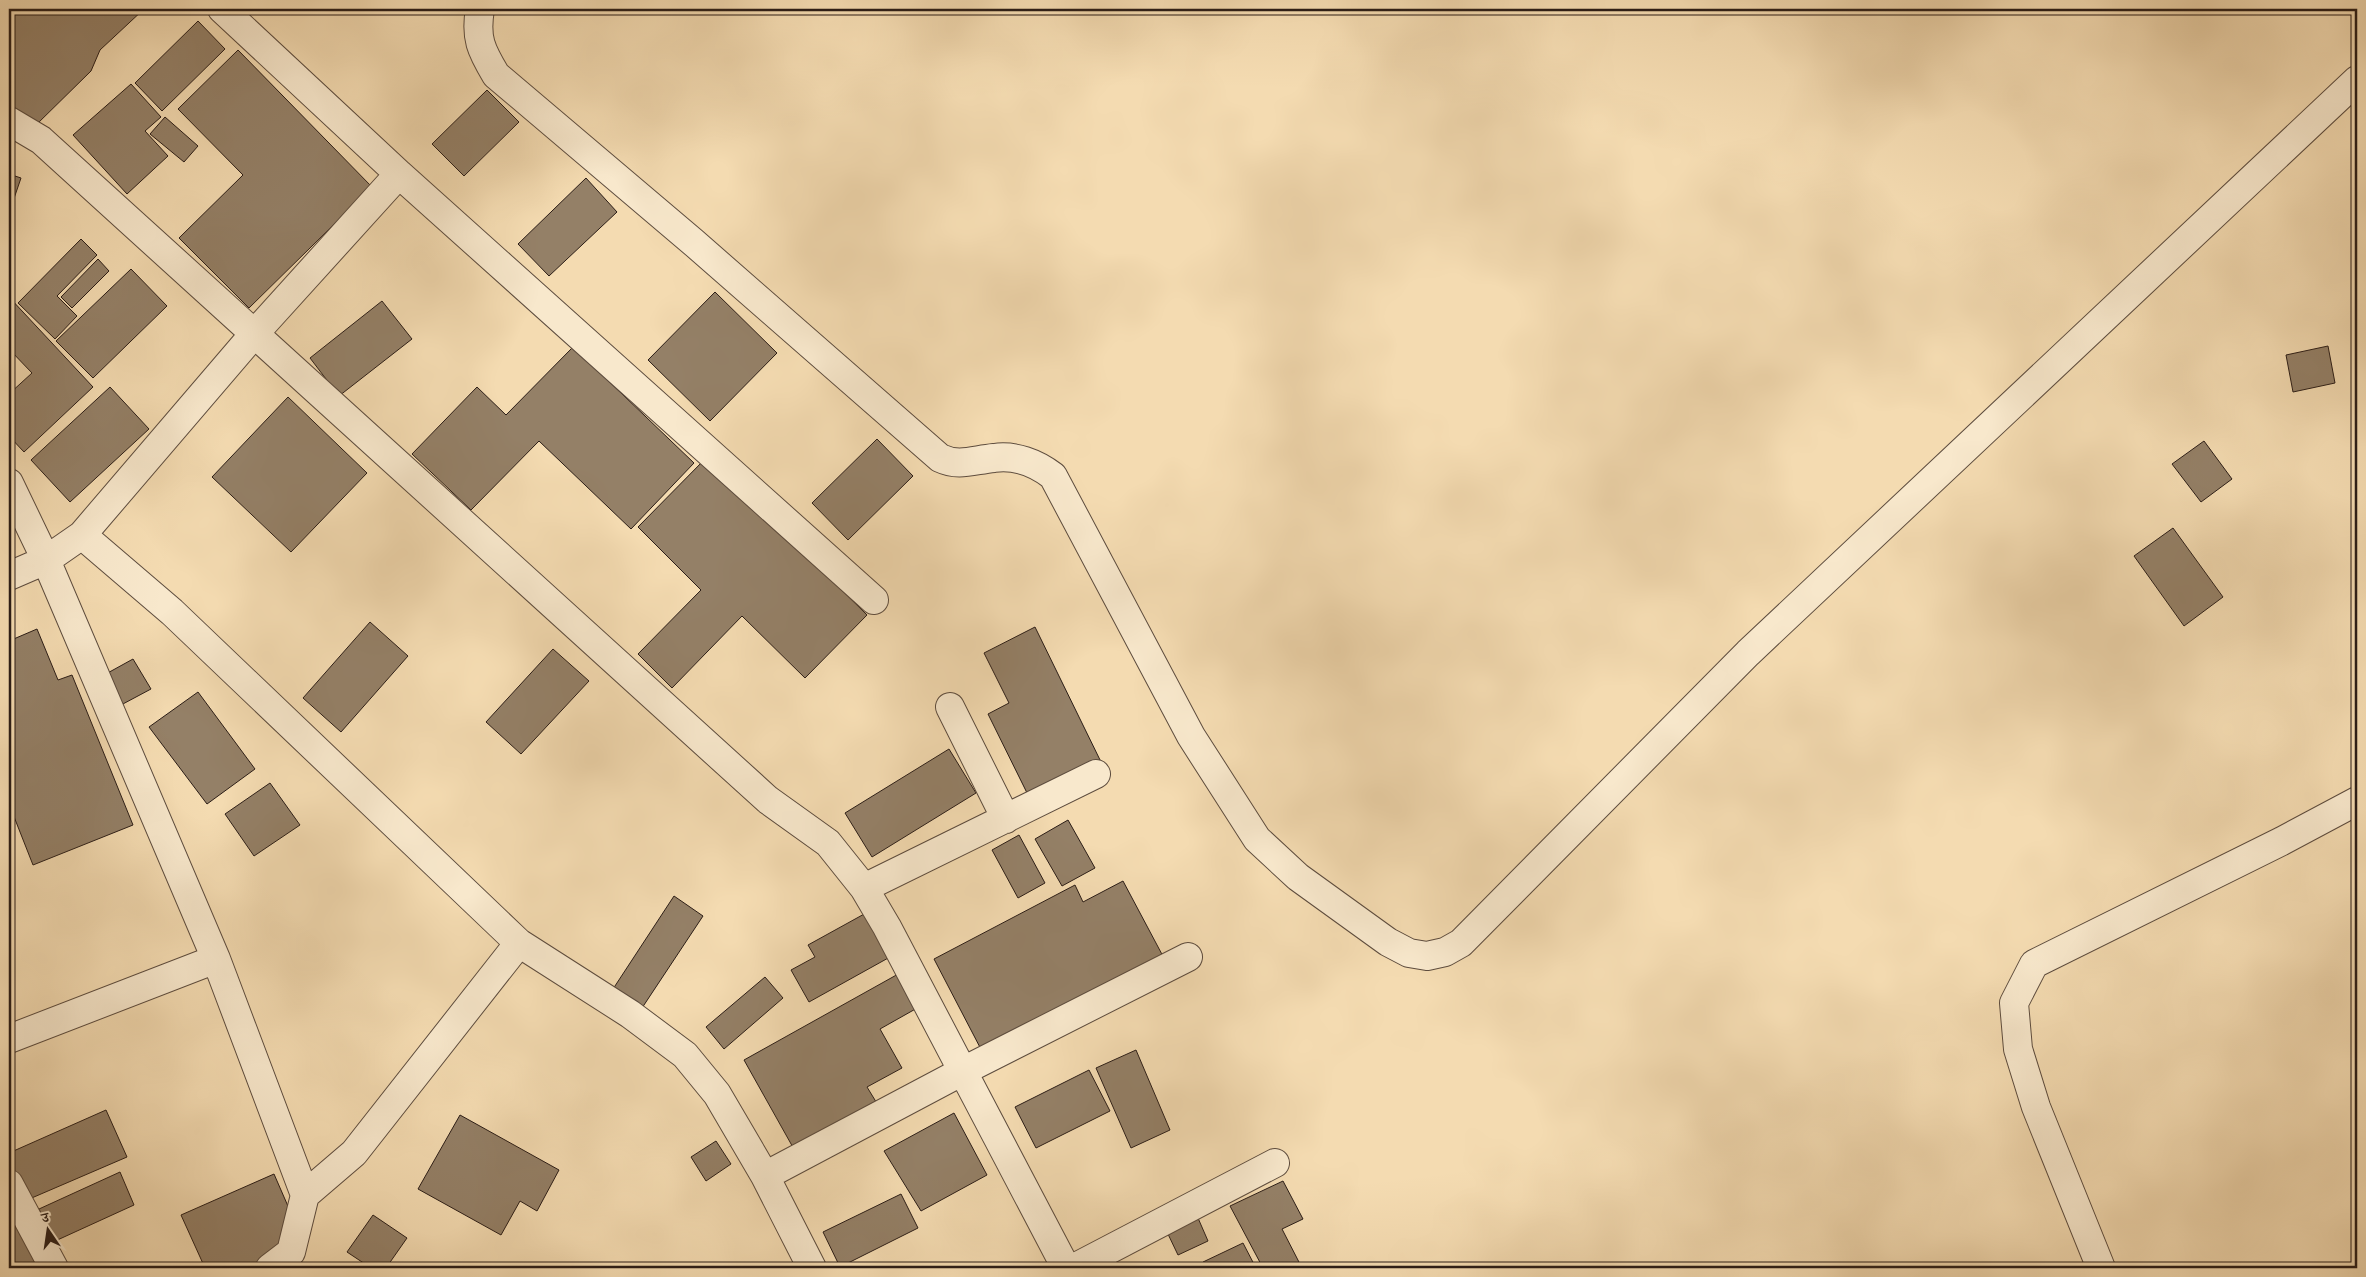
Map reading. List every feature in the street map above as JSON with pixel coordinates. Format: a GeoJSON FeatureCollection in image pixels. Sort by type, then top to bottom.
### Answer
{"type":"FeatureCollection","features":[{"type":"Feature","properties":{"kind":"street"},"geometry":{"type":"LineString","coordinates":[[222,9],[399,174],[874,600]]}},
{"type":"Feature","properties":{"kind":"street"},"geometry":{"type":"LineString","coordinates":[[480,9],[477,26],[480,49],[496,75],[694,242],[940,458],[952,464],[1009,458],[1041,466],[1057,482],[1191,736],[1257,839],[1298,877],[1388,942],[1409,953],[1427,956],[1445,952],[1461,943],[1748,653],[2357,80]]}},
{"type":"Feature","properties":{"kind":"street"},"geometry":{"type":"LineString","coordinates":[[9,121],[41,140],[768,800],[828,843],[864,888],[887,927],[1066,1268]]}},
{"type":"Feature","properties":{"kind":"street"},"geometry":{"type":"LineString","coordinates":[[9,576],[46,560],[82,535],[254,334],[399,174]]}},
{"type":"Feature","properties":{"kind":"street"},"geometry":{"type":"LineString","coordinates":[[9,483],[46,560],[216,959],[304,1195],[291,1252],[270,1268]]}},
{"type":"Feature","properties":{"kind":"street"},"geometry":{"type":"LineString","coordinates":[[82,535],[172,612],[519,943],[630,1014],[685,1055],[716,1094],[765,1176],[812,1268]]}},
{"type":"Feature","properties":{"kind":"street"},"geometry":{"type":"LineString","coordinates":[[950,707],[1006,819]]}},
{"type":"Feature","properties":{"kind":"street"},"geometry":{"type":"LineString","coordinates":[[864,888],[1096,774]]}},
{"type":"Feature","properties":{"kind":"street"},"geometry":{"type":"LineString","coordinates":[[2101,1268],[2036,1107],[2018,1049],[2014,1003],[2034,964],[2282,841],[2357,800]]}},
{"type":"Feature","properties":{"kind":"street"},"geometry":{"type":"LineString","coordinates":[[304,1195],[354,1153],[519,943]]}},
{"type":"Feature","properties":{"kind":"street"},"geometry":{"type":"LineString","coordinates":[[765,1176],[963,1071],[1188,957]]}},
{"type":"Feature","properties":{"kind":"street"},"geometry":{"type":"LineString","coordinates":[[9,1039],[216,959]]}},
{"type":"Feature","properties":{"kind":"street"},"geometry":{"type":"LineString","coordinates":[[1074,1268],[1275,1163]]}},
{"type":"Feature","properties":{"kind":"street"},"geometry":{"type":"LineString","coordinates":[[9,1184],[54,1268]]}},
{"type":"Feature","properties":{"kind":"building"},"geometry":{"type":"Polygon","coordinates":[[[9,9],[144,9],[100,50],[91,71],[35,126],[9,114],[9,9]]]}},
{"type":"Feature","properties":{"kind":"building"},"geometry":{"type":"Polygon","coordinates":[[[198,21],[225,49],[162,111],[135,83],[198,21]]]}},
{"type":"Feature","properties":{"kind":"building"},"geometry":{"type":"Polygon","coordinates":[[[238,50],[372,187],[249,308],[179,238],[243,175],[178,109],[238,50]]]}},
{"type":"Feature","properties":{"kind":"building"},"geometry":{"type":"Polygon","coordinates":[[[131,84],[161,117],[145,131],[168,156],[127,194],[73,135],[131,84]]]}},
{"type":"Feature","properties":{"kind":"building"},"geometry":{"type":"Polygon","coordinates":[[[487,90],[519,122],[464,176],[432,144],[487,90]]]}},
{"type":"Feature","properties":{"kind":"building"},"geometry":{"type":"Polygon","coordinates":[[[165,117],[198,146],[184,162],[150,134],[165,117]]]}},
{"type":"Feature","properties":{"kind":"building"},"geometry":{"type":"Polygon","coordinates":[[[9,174],[21,178],[9,213],[9,174]]]}},
{"type":"Feature","properties":{"kind":"building"},"geometry":{"type":"Polygon","coordinates":[[[586,178],[617,212],[549,276],[518,244],[586,178]]]}},
{"type":"Feature","properties":{"kind":"building"},"geometry":{"type":"Polygon","coordinates":[[[81,239],[97,255],[57,296],[77,316],[55,339],[18,303],[81,239]]]}},
{"type":"Feature","properties":{"kind":"building"},"geometry":{"type":"Polygon","coordinates":[[[98,259],[109,271],[72,308],[61,297],[98,259]]]}},
{"type":"Feature","properties":{"kind":"building"},"geometry":{"type":"Polygon","coordinates":[[[131,269],[167,306],[93,378],[56,341],[131,269]]]}},
{"type":"Feature","properties":{"kind":"building"},"geometry":{"type":"Polygon","coordinates":[[[715,292],[777,353],[710,421],[648,360],[715,292]]]}},
{"type":"Feature","properties":{"kind":"building"},"geometry":{"type":"Polygon","coordinates":[[[9,297],[93,387],[24,452],[9,436],[9,394],[32,373],[9,349],[9,297]]]}},
{"type":"Feature","properties":{"kind":"building"},"geometry":{"type":"Polygon","coordinates":[[[382,301],[412,339],[339,396],[310,358],[382,301]]]}},
{"type":"Feature","properties":{"kind":"building"},"geometry":{"type":"Polygon","coordinates":[[[2328,346],[2335,383],[2293,392],[2286,355],[2328,346]]]}},
{"type":"Feature","properties":{"kind":"building"},"geometry":{"type":"Polygon","coordinates":[[[573,347],[694,463],[631,529],[539,441],[471,510],[412,454],[477,387],[506,415],[573,347]]]}},
{"type":"Feature","properties":{"kind":"building"},"geometry":{"type":"Polygon","coordinates":[[[110,387],[149,429],[70,502],[31,460],[110,387]]]}},
{"type":"Feature","properties":{"kind":"building"},"geometry":{"type":"Polygon","coordinates":[[[288,397],[367,473],[291,552],[212,477],[288,397]]]}},
{"type":"Feature","properties":{"kind":"building"},"geometry":{"type":"Polygon","coordinates":[[[877,439],[913,476],[848,540],[812,503],[877,439]]]}},
{"type":"Feature","properties":{"kind":"building"},"geometry":{"type":"Polygon","coordinates":[[[2204,441],[2232,479],[2201,502],[2172,464],[2204,441]]]}},
{"type":"Feature","properties":{"kind":"building"},"geometry":{"type":"Polygon","coordinates":[[[707,457],[867,615],[805,678],[742,616],[672,688],[638,654],[701,590],[638,527],[707,457]]]}},
{"type":"Feature","properties":{"kind":"building"},"geometry":{"type":"Polygon","coordinates":[[[2173,528],[2223,597],[2184,626],[2134,556],[2173,528]]]}},
{"type":"Feature","properties":{"kind":"building"},"geometry":{"type":"Polygon","coordinates":[[[370,622],[408,656],[341,732],[303,698],[370,622]]]}},
{"type":"Feature","properties":{"kind":"building"},"geometry":{"type":"Polygon","coordinates":[[[1035,627],[1103,766],[1031,801],[988,714],[1009,703],[984,653],[1035,627]]]}},
{"type":"Feature","properties":{"kind":"building"},"geometry":{"type":"Polygon","coordinates":[[[37,629],[58,680],[72,675],[133,825],[33,865],[9,804],[9,641],[37,629]]]}},
{"type":"Feature","properties":{"kind":"building"},"geometry":{"type":"Polygon","coordinates":[[[553,649],[589,681],[521,754],[486,722],[553,649]]]}},
{"type":"Feature","properties":{"kind":"building"},"geometry":{"type":"Polygon","coordinates":[[[133,659],[151,689],[121,705],[104,675],[133,659]]]}},
{"type":"Feature","properties":{"kind":"building"},"geometry":{"type":"Polygon","coordinates":[[[198,692],[255,769],[207,804],[149,727],[198,692]]]}},
{"type":"Feature","properties":{"kind":"building"},"geometry":{"type":"Polygon","coordinates":[[[949,749],[976,793],[872,857],[845,813],[949,749]]]}},
{"type":"Feature","properties":{"kind":"building"},"geometry":{"type":"Polygon","coordinates":[[[270,783],[300,825],[254,856],[225,814],[270,783]]]}},
{"type":"Feature","properties":{"kind":"building"},"geometry":{"type":"Polygon","coordinates":[[[1068,820],[1095,868],[1062,886],[1035,839],[1068,820]]]}},
{"type":"Feature","properties":{"kind":"building"},"geometry":{"type":"Polygon","coordinates":[[[1019,835],[1045,883],[1018,898],[992,850],[1019,835]]]}},
{"type":"Feature","properties":{"kind":"building"},"geometry":{"type":"Polygon","coordinates":[[[1123,881],[1165,960],[984,1055],[934,959],[1075,885],[1083,902],[1123,881]]]}},
{"type":"Feature","properties":{"kind":"building"},"geometry":{"type":"Polygon","coordinates":[[[674,896],[703,916],[642,1008],[613,989],[674,896]]]}},
{"type":"Feature","properties":{"kind":"building"},"geometry":{"type":"Polygon","coordinates":[[[866,913],[890,957],[809,1002],[791,970],[815,957],[808,945],[866,913]]]}},
{"type":"Feature","properties":{"kind":"building"},"geometry":{"type":"Polygon","coordinates":[[[900,973],[919,1007],[880,1029],[902,1068],[867,1087],[878,1105],[795,1151],[744,1060],[900,973]]]}},
{"type":"Feature","properties":{"kind":"building"},"geometry":{"type":"Polygon","coordinates":[[[765,977],[783,998],[724,1049],[706,1027],[765,977]]]}},
{"type":"Feature","properties":{"kind":"building"},"geometry":{"type":"Polygon","coordinates":[[[1136,1050],[1170,1130],[1131,1148],[1096,1068],[1136,1050]]]}},
{"type":"Feature","properties":{"kind":"building"},"geometry":{"type":"Polygon","coordinates":[[[1089,1070],[1110,1111],[1036,1148],[1015,1107],[1089,1070]]]}},
{"type":"Feature","properties":{"kind":"building"},"geometry":{"type":"Polygon","coordinates":[[[106,1110],[127,1157],[27,1200],[9,1159],[9,1153],[106,1110]]]}},
{"type":"Feature","properties":{"kind":"building"},"geometry":{"type":"Polygon","coordinates":[[[954,1113],[987,1175],[921,1211],[884,1151],[954,1113]]]}},
{"type":"Feature","properties":{"kind":"building"},"geometry":{"type":"Polygon","coordinates":[[[460,1115],[559,1170],[537,1211],[520,1201],[501,1235],[418,1189],[460,1115]]]}},
{"type":"Feature","properties":{"kind":"building"},"geometry":{"type":"Polygon","coordinates":[[[716,1141],[731,1164],[706,1181],[691,1157],[716,1141]]]}},
{"type":"Feature","properties":{"kind":"building"},"geometry":{"type":"Polygon","coordinates":[[[120,1172],[134,1205],[53,1242],[39,1209],[120,1172]]]}},
{"type":"Feature","properties":{"kind":"building"},"geometry":{"type":"Polygon","coordinates":[[[274,1174],[294,1220],[274,1254],[248,1268],[205,1268],[181,1215],[274,1174]]]}},
{"type":"Feature","properties":{"kind":"building"},"geometry":{"type":"Polygon","coordinates":[[[1283,1181],[1303,1219],[1282,1229],[1301,1266],[1297,1268],[1263,1268],[1230,1206],[1283,1181]]]}},
{"type":"Feature","properties":{"kind":"building"},"geometry":{"type":"Polygon","coordinates":[[[901,1194],[918,1228],[840,1267],[823,1232],[901,1194]]]}},
{"type":"Feature","properties":{"kind":"building"},"geometry":{"type":"Polygon","coordinates":[[[9,1197],[39,1268],[9,1268],[9,1197]]]}},
{"type":"Feature","properties":{"kind":"building"},"geometry":{"type":"Polygon","coordinates":[[[373,1215],[407,1238],[386,1268],[371,1268],[347,1252],[373,1215]]]}},
{"type":"Feature","properties":{"kind":"building"},"geometry":{"type":"Polygon","coordinates":[[[1198,1218],[1208,1241],[1178,1255],[1167,1232],[1198,1218]]]}},
{"type":"Feature","properties":{"kind":"building"},"geometry":{"type":"Polygon","coordinates":[[[1243,1243],[1256,1268],[1206,1268],[1203,1262],[1243,1243]]]}},
{"type":"Feature","properties":{"kind":"building"},"geometry":{"type":"Polygon","coordinates":[[[1048,1263],[1050,1268],[1037,1268],[1048,1263]]]}}]}
